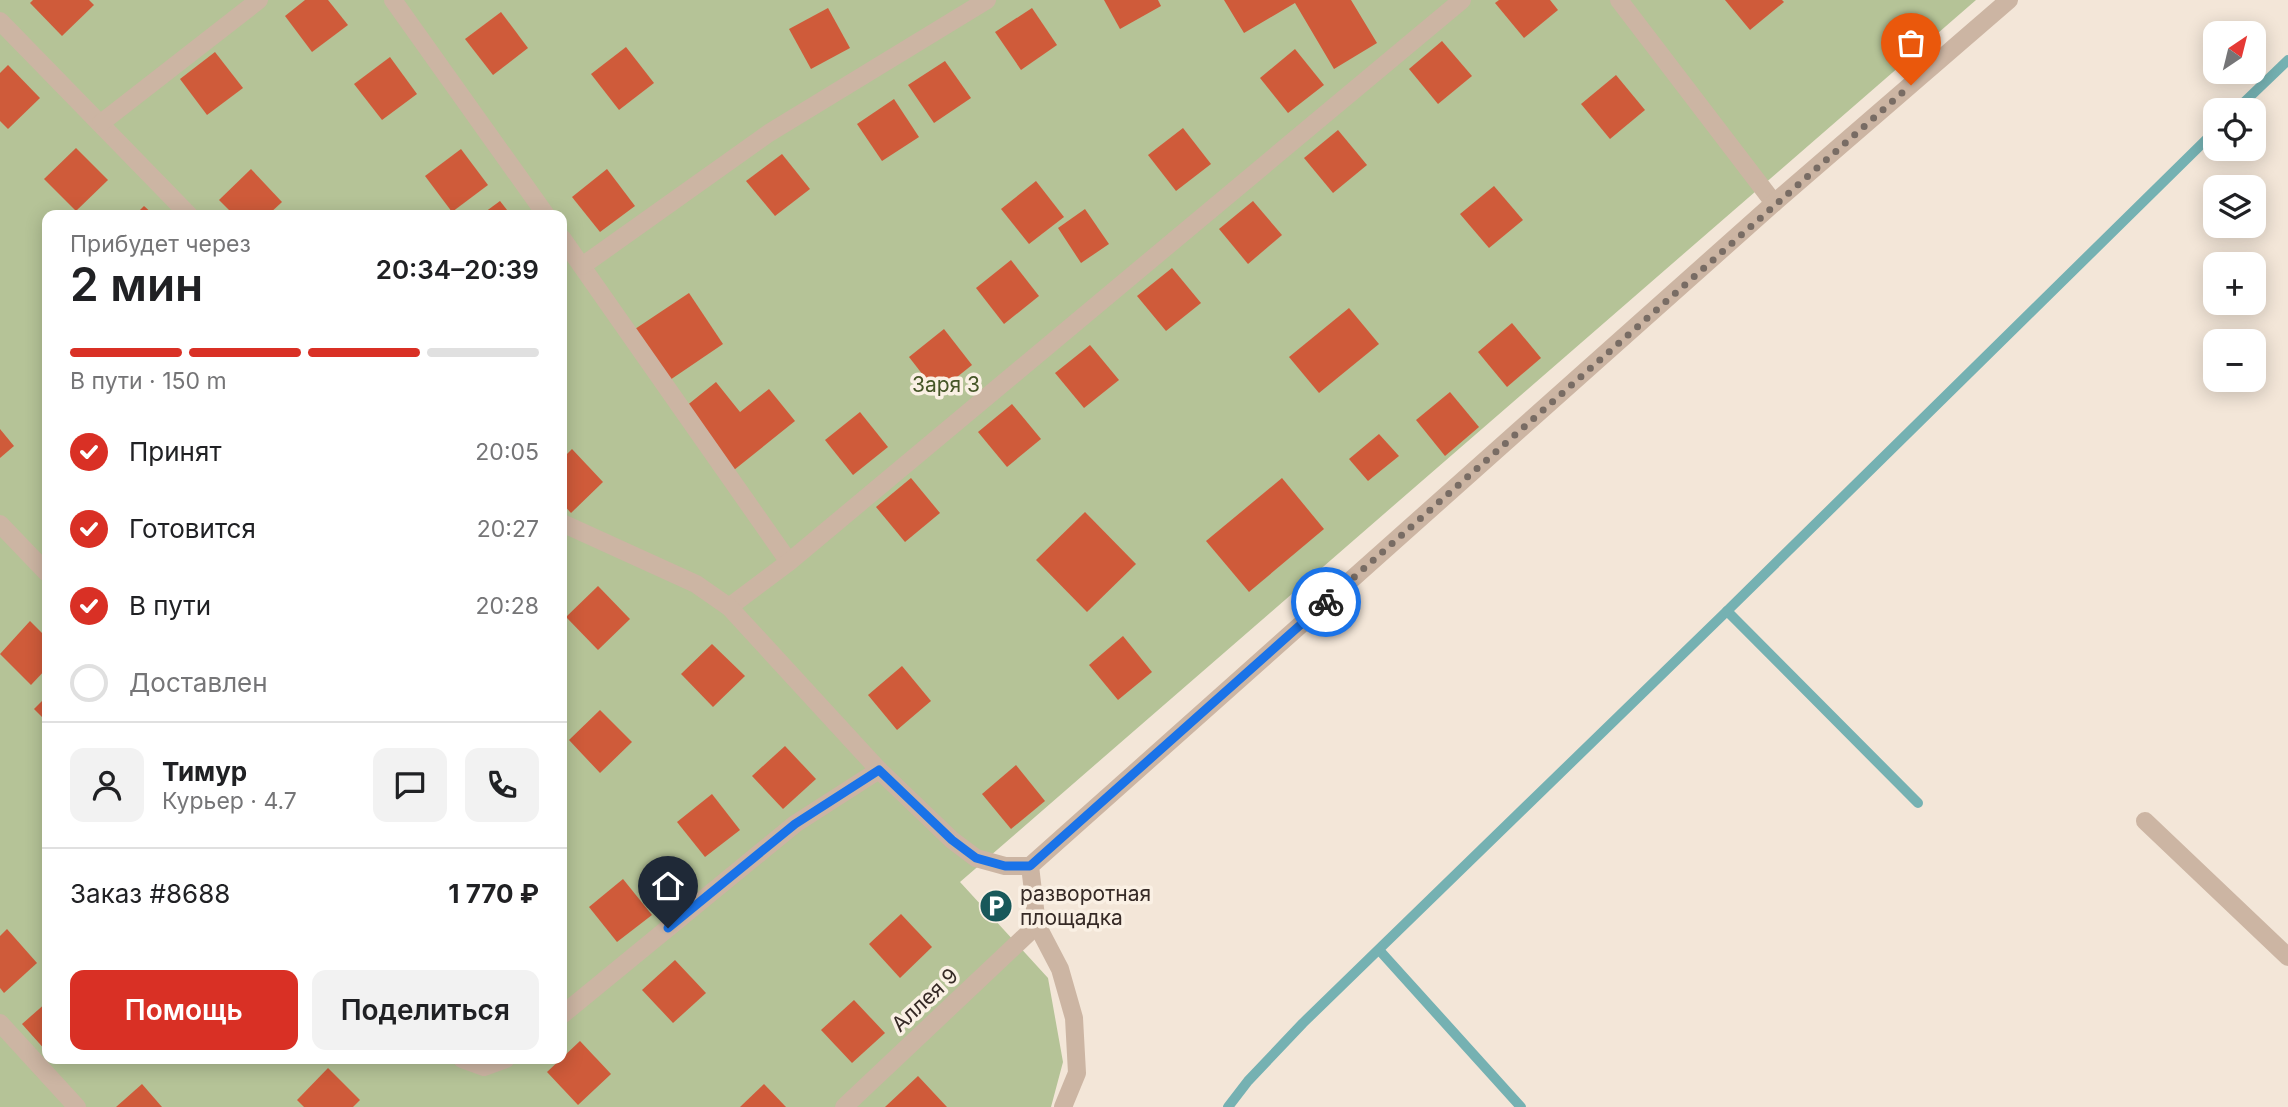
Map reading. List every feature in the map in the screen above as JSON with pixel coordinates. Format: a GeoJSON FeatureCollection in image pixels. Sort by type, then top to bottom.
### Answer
{"type":"FeatureCollection","features":[{"type":"Feature","properties":{"kind":"street"},"geometry":{"type":"LineString","coordinates":[[101,123],[259,0]]}},
{"type":"Feature","properties":{"kind":"street"},"geometry":{"type":"LineString","coordinates":[[393,0],[542,210]]}},
{"type":"Feature","properties":{"kind":"street"},"geometry":{"type":"LineString","coordinates":[[582,265],[769,133],[987,0]]}},
{"type":"Feature","properties":{"kind":"street"},"geometry":{"type":"LineString","coordinates":[[729,607],[789,562],[1462,0]]}},
{"type":"Feature","properties":{"kind":"street"},"geometry":{"type":"LineString","coordinates":[[1619,0],[1774,203]]}},
{"type":"Feature","properties":{"kind":"street"},"geometry":{"type":"LineString","coordinates":[[567,525],[696,584],[729,607],[879,770],[952,840],[976,858],[1005,866],[1030,866],[1774,203],[2009,0]]}},
{"type":"Feature","properties":{"kind":"street"},"geometry":{"type":"LineString","coordinates":[[0,21],[184,210]]}},
{"type":"Feature","properties":{"kind":"street"},"geometry":{"type":"LineString","coordinates":[[567,245],[789,562]]}},
{"type":"Feature","properties":{"kind":"street"},"geometry":{"type":"LineString","coordinates":[[0,523],[42,568]]}},
{"type":"Feature","properties":{"kind":"street"},"geometry":{"type":"LineString","coordinates":[[567,1011],[795,824],[879,770]]}},
{"type":"Feature","properties":{"kind":"street"},"geometry":{"type":"LineString","coordinates":[[2145,821],[2288,957]]}},
{"type":"Feature","properties":{"kind":"street"},"geometry":{"type":"LineString","coordinates":[[1030,866],[1037,925],[1060,968],[1074,1018],[1077,1073],[1063,1107]]}},
{"type":"Feature","properties":{"kind":"street","name":"Аллея 9"},"geometry":{"type":"LineString","coordinates":[[844,1107],[1037,925]]}},
{"type":"Feature","properties":{"kind":"street"},"geometry":{"type":"LineString","coordinates":[[0,1023],[77,1107]]}},
{"type":"Feature","properties":{"kind":"street"},"geometry":{"type":"LineString","coordinates":[[476,1064],[484,1067],[492,1064]]}},
{"type":"Feature","properties":{"kind":"green space","name":"Заря 3"},"geometry":{"type":"Polygon","coordinates":[[[0,0],[1976,0],[960,882],[1048,978],[1063,1062],[1051,1107],[0,1107],[0,0]]]}},
{"type":"Feature","properties":{"kind":"building"},"geometry":{"type":"Polygon","coordinates":[[[33,0],[89,0],[94,5],[62,36],[30,3],[33,0]]]}},
{"type":"Feature","properties":{"kind":"building"},"geometry":{"type":"Polygon","coordinates":[[[305,0],[328,0],[348,25],[312,52],[285,16],[305,0]]]}},
{"type":"Feature","properties":{"kind":"building"},"geometry":{"type":"Polygon","coordinates":[[[1104,0],[1158,0],[1161,6],[1120,29],[1104,0]]]}},
{"type":"Feature","properties":{"kind":"building"},"geometry":{"type":"Polygon","coordinates":[[[1224,0],[1351,0],[1377,43],[1334,69],[1295,3],[1244,33],[1224,0]]]}},
{"type":"Feature","properties":{"kind":"building"},"geometry":{"type":"Polygon","coordinates":[[[1499,0],[1550,0],[1558,10],[1524,38],[1495,3],[1499,0]]]}},
{"type":"Feature","properties":{"kind":"building"},"geometry":{"type":"Polygon","coordinates":[[[1725,0],[1782,0],[1784,2],[1750,30],[1725,0]]]}},
{"type":"Feature","properties":{"kind":"building"},"geometry":{"type":"Polygon","coordinates":[[[828,8],[850,48],[811,69],[789,29],[828,8]]]}},
{"type":"Feature","properties":{"kind":"building"},"geometry":{"type":"Polygon","coordinates":[[[1032,8],[1057,45],[1021,70],[995,32],[1032,8]]]}},
{"type":"Feature","properties":{"kind":"building"},"geometry":{"type":"Polygon","coordinates":[[[501,12],[528,48],[493,75],[465,39],[501,12]]]}},
{"type":"Feature","properties":{"kind":"building"},"geometry":{"type":"Polygon","coordinates":[[[1442,41],[1472,76],[1438,104],[1409,69],[1442,41]]]}},
{"type":"Feature","properties":{"kind":"building"},"geometry":{"type":"Polygon","coordinates":[[[626,47],[654,83],[619,110],[591,74],[626,47]]]}},
{"type":"Feature","properties":{"kind":"building"},"geometry":{"type":"Polygon","coordinates":[[[1295,49],[1324,85],[1288,113],[1260,78],[1295,49]]]}},
{"type":"Feature","properties":{"kind":"building"},"geometry":{"type":"Polygon","coordinates":[[[215,52],[243,88],[207,115],[180,79],[215,52]]]}},
{"type":"Feature","properties":{"kind":"building"},"geometry":{"type":"Polygon","coordinates":[[[390,57],[417,94],[382,120],[354,84],[390,57]]]}},
{"type":"Feature","properties":{"kind":"building"},"geometry":{"type":"Polygon","coordinates":[[[945,61],[971,98],[934,123],[908,85],[945,61]]]}},
{"type":"Feature","properties":{"kind":"building"},"geometry":{"type":"Polygon","coordinates":[[[8,65],[40,98],[8,129],[0,121],[0,73],[8,65]]]}},
{"type":"Feature","properties":{"kind":"building"},"geometry":{"type":"Polygon","coordinates":[[[1616,75],[1645,110],[1610,139],[1581,104],[1616,75]]]}},
{"type":"Feature","properties":{"kind":"building"},"geometry":{"type":"Polygon","coordinates":[[[894,99],[919,137],[882,161],[857,124],[894,99]]]}},
{"type":"Feature","properties":{"kind":"building"},"geometry":{"type":"Polygon","coordinates":[[[1183,128],[1211,164],[1176,191],[1148,155],[1183,128]]]}},
{"type":"Feature","properties":{"kind":"building"},"geometry":{"type":"Polygon","coordinates":[[[1338,130],[1367,165],[1333,193],[1304,158],[1338,130]]]}},
{"type":"Feature","properties":{"kind":"building"},"geometry":{"type":"Polygon","coordinates":[[[76,148],[108,180],[75,210],[44,179],[76,148]]]}},
{"type":"Feature","properties":{"kind":"building"},"geometry":{"type":"Polygon","coordinates":[[[461,149],[488,185],[455,210],[450,210],[425,176],[461,149]]]}},
{"type":"Feature","properties":{"kind":"building"},"geometry":{"type":"Polygon","coordinates":[[[782,154],[810,189],[775,216],[746,181],[782,154]]]}},
{"type":"Feature","properties":{"kind":"building"},"geometry":{"type":"Polygon","coordinates":[[[251,169],[282,202],[273,210],[229,210],[219,200],[251,169]]]}},
{"type":"Feature","properties":{"kind":"building"},"geometry":{"type":"Polygon","coordinates":[[[607,169],[635,206],[600,232],[572,197],[607,169]]]}},
{"type":"Feature","properties":{"kind":"building"},"geometry":{"type":"Polygon","coordinates":[[[1036,181],[1064,217],[1029,244],[1001,209],[1036,181]]]}},
{"type":"Feature","properties":{"kind":"building"},"geometry":{"type":"Polygon","coordinates":[[[1494,186],[1523,220],[1489,248],[1460,214],[1494,186]]]}},
{"type":"Feature","properties":{"kind":"building"},"geometry":{"type":"Polygon","coordinates":[[[500,201],[507,210],[488,210],[500,201]]]}},
{"type":"Feature","properties":{"kind":"building"},"geometry":{"type":"Polygon","coordinates":[[[1253,201],[1282,235],[1248,264],[1219,229],[1253,201]]]}},
{"type":"Feature","properties":{"kind":"building"},"geometry":{"type":"Polygon","coordinates":[[[1085,209],[1109,244],[1081,263],[1058,228],[1085,209]]]}},
{"type":"Feature","properties":{"kind":"building"},"geometry":{"type":"Polygon","coordinates":[[[1011,260],[1039,296],[1004,324],[976,288],[1011,260]]]}},
{"type":"Feature","properties":{"kind":"building"},"geometry":{"type":"Polygon","coordinates":[[[1172,268],[1201,303],[1166,331],[1137,296],[1172,268]]]}},
{"type":"Feature","properties":{"kind":"building"},"geometry":{"type":"Polygon","coordinates":[[[689,293],[723,344],[667,382],[632,331],[689,293]]]}},
{"type":"Feature","properties":{"kind":"building"},"geometry":{"type":"Polygon","coordinates":[[[1349,308],[1379,344],[1319,393],[1289,357],[1349,308]]]}},
{"type":"Feature","properties":{"kind":"building"},"geometry":{"type":"Polygon","coordinates":[[[1512,323],[1541,358],[1507,387],[1478,352],[1512,323]]]}},
{"type":"Feature","properties":{"kind":"building"},"geometry":{"type":"Polygon","coordinates":[[[944,329],[972,365],[937,393],[909,357],[944,329]]]}},
{"type":"Feature","properties":{"kind":"building"},"geometry":{"type":"Polygon","coordinates":[[[1090,345],[1119,380],[1084,408],[1055,373],[1090,345]]]}},
{"type":"Feature","properties":{"kind":"building"},"geometry":{"type":"Polygon","coordinates":[[[716,382],[740,412],[769,389],[795,421],[734,470],[685,407],[716,382]]]}},
{"type":"Feature","properties":{"kind":"building"},"geometry":{"type":"Polygon","coordinates":[[[1450,392],[1479,427],[1445,456],[1416,420],[1450,392]]]}},
{"type":"Feature","properties":{"kind":"building"},"geometry":{"type":"Polygon","coordinates":[[[1012,404],[1041,439],[1007,467],[978,432],[1012,404]]]}},
{"type":"Feature","properties":{"kind":"building"},"geometry":{"type":"Polygon","coordinates":[[[860,412],[888,447],[853,475],[825,440],[860,412]]]}},
{"type":"Feature","properties":{"kind":"building"},"geometry":{"type":"Polygon","coordinates":[[[0,429],[14,446],[0,458],[0,429]]]}},
{"type":"Feature","properties":{"kind":"building"},"geometry":{"type":"Polygon","coordinates":[[[1379,434],[1399,456],[1368,481],[1349,459],[1379,434]]]}},
{"type":"Feature","properties":{"kind":"building"},"geometry":{"type":"Polygon","coordinates":[[[572,449],[603,482],[571,513],[567,509],[567,454],[572,449]]]}},
{"type":"Feature","properties":{"kind":"building"},"geometry":{"type":"Polygon","coordinates":[[[911,478],[940,513],[905,542],[876,507],[911,478]]]}},
{"type":"Feature","properties":{"kind":"building"},"geometry":{"type":"Polygon","coordinates":[[[1282,478],[1324,529],[1249,592],[1206,541],[1282,478]]]}},
{"type":"Feature","properties":{"kind":"building"},"geometry":{"type":"Polygon","coordinates":[[[1085,512],[1136,564],[1087,612],[1036,560],[1085,512]]]}},
{"type":"Feature","properties":{"kind":"building"},"geometry":{"type":"Polygon","coordinates":[[[598,586],[630,619],[598,650],[567,616],[598,586]]]}},
{"type":"Feature","properties":{"kind":"building"},"geometry":{"type":"Polygon","coordinates":[[[30,621],[42,633],[42,673],[31,685],[0,654],[30,621]]]}},
{"type":"Feature","properties":{"kind":"building"},"geometry":{"type":"Polygon","coordinates":[[[1123,636],[1152,672],[1118,700],[1089,665],[1123,636]]]}},
{"type":"Feature","properties":{"kind":"building"},"geometry":{"type":"Polygon","coordinates":[[[712,644],[745,676],[713,707],[681,674],[712,644]]]}},
{"type":"Feature","properties":{"kind":"building"},"geometry":{"type":"Polygon","coordinates":[[[902,666],[931,701],[897,730],[868,695],[902,666]]]}},
{"type":"Feature","properties":{"kind":"building"},"geometry":{"type":"Polygon","coordinates":[[[42,701],[42,717],[34,709],[42,701]]]}},
{"type":"Feature","properties":{"kind":"building"},"geometry":{"type":"Polygon","coordinates":[[[600,710],[632,742],[600,773],[569,740],[600,710]]]}},
{"type":"Feature","properties":{"kind":"building"},"geometry":{"type":"Polygon","coordinates":[[[785,746],[816,779],[783,809],[752,776],[785,746]]]}},
{"type":"Feature","properties":{"kind":"building"},"geometry":{"type":"Polygon","coordinates":[[[1016,765],[1045,801],[1011,829],[982,794],[1016,765]]]}},
{"type":"Feature","properties":{"kind":"building"},"geometry":{"type":"Polygon","coordinates":[[[712,794],[740,830],[705,857],[677,822],[712,794]]]}},
{"type":"Feature","properties":{"kind":"building"},"geometry":{"type":"Polygon","coordinates":[[[623,879],[652,915],[617,942],[589,907],[623,879]]]}},
{"type":"Feature","properties":{"kind":"building"},"geometry":{"type":"Polygon","coordinates":[[[901,914],[932,947],[900,978],[869,944],[901,914]]]}},
{"type":"Feature","properties":{"kind":"building"},"geometry":{"type":"Polygon","coordinates":[[[7,929],[37,963],[4,993],[0,988],[0,936],[7,929]]]}},
{"type":"Feature","properties":{"kind":"building"},"geometry":{"type":"Polygon","coordinates":[[[675,960],[706,993],[673,1023],[642,990],[675,960]]]}},
{"type":"Feature","properties":{"kind":"building"},"geometry":{"type":"Polygon","coordinates":[[[854,1000],[885,1033],[852,1063],[821,1030],[854,1000]]]}},
{"type":"Feature","properties":{"kind":"building"},"geometry":{"type":"Polygon","coordinates":[[[42,1006],[42,1046],[22,1024],[42,1006]]]}},
{"type":"Feature","properties":{"kind":"building"},"geometry":{"type":"Polygon","coordinates":[[[580,1041],[611,1074],[578,1105],[547,1072],[556,1064],[567,1064],[567,1053],[580,1041]]]}},
{"type":"Feature","properties":{"kind":"building"},"geometry":{"type":"Polygon","coordinates":[[[328,1068],[360,1100],[353,1107],[304,1107],[297,1100],[328,1068]]]}},
{"type":"Feature","properties":{"kind":"building"},"geometry":{"type":"Polygon","coordinates":[[[918,1076],[947,1107],[885,1107],[918,1076]]]}},
{"type":"Feature","properties":{"kind":"building"},"geometry":{"type":"Polygon","coordinates":[[[142,1084],[162,1107],[116,1107],[142,1084]]]}},
{"type":"Feature","properties":{"kind":"building"},"geometry":{"type":"Polygon","coordinates":[[[764,1084],[786,1107],[740,1107],[764,1084]]]}},
{"type":"Feature","properties":{"kind":"waterway"},"geometry":{"type":"LineString","coordinates":[[2248,98],[2288,60]]}},
{"type":"Feature","properties":{"kind":"waterway"},"geometry":{"type":"LineString","coordinates":[[1228,1107],[1248,1081],[1303,1023],[2203,143]]}},
{"type":"Feature","properties":{"kind":"waterway"},"geometry":{"type":"LineString","coordinates":[[1727,611],[1918,803]]}},
{"type":"Feature","properties":{"kind":"waterway"},"geometry":{"type":"LineString","coordinates":[[1380,951],[1521,1107]]}},
{"type":"Feature","properties":{"kind":"way so far"},"geometry":{"type":"LineString","coordinates":[[1326,602],[1774,203],[1911,85]]}},
{"type":"Feature","properties":{"kind":"place","name":"разворотная площадка"},"geometry":{"type":"Point","coordinates":[996,906]}},
{"type":"Feature","properties":{"kind":"route"},"geometry":{"type":"LineString","coordinates":[[668,928],[795,824],[879,770],[952,840],[976,858],[1005,866],[1030,866],[1326,602]]}}]}
